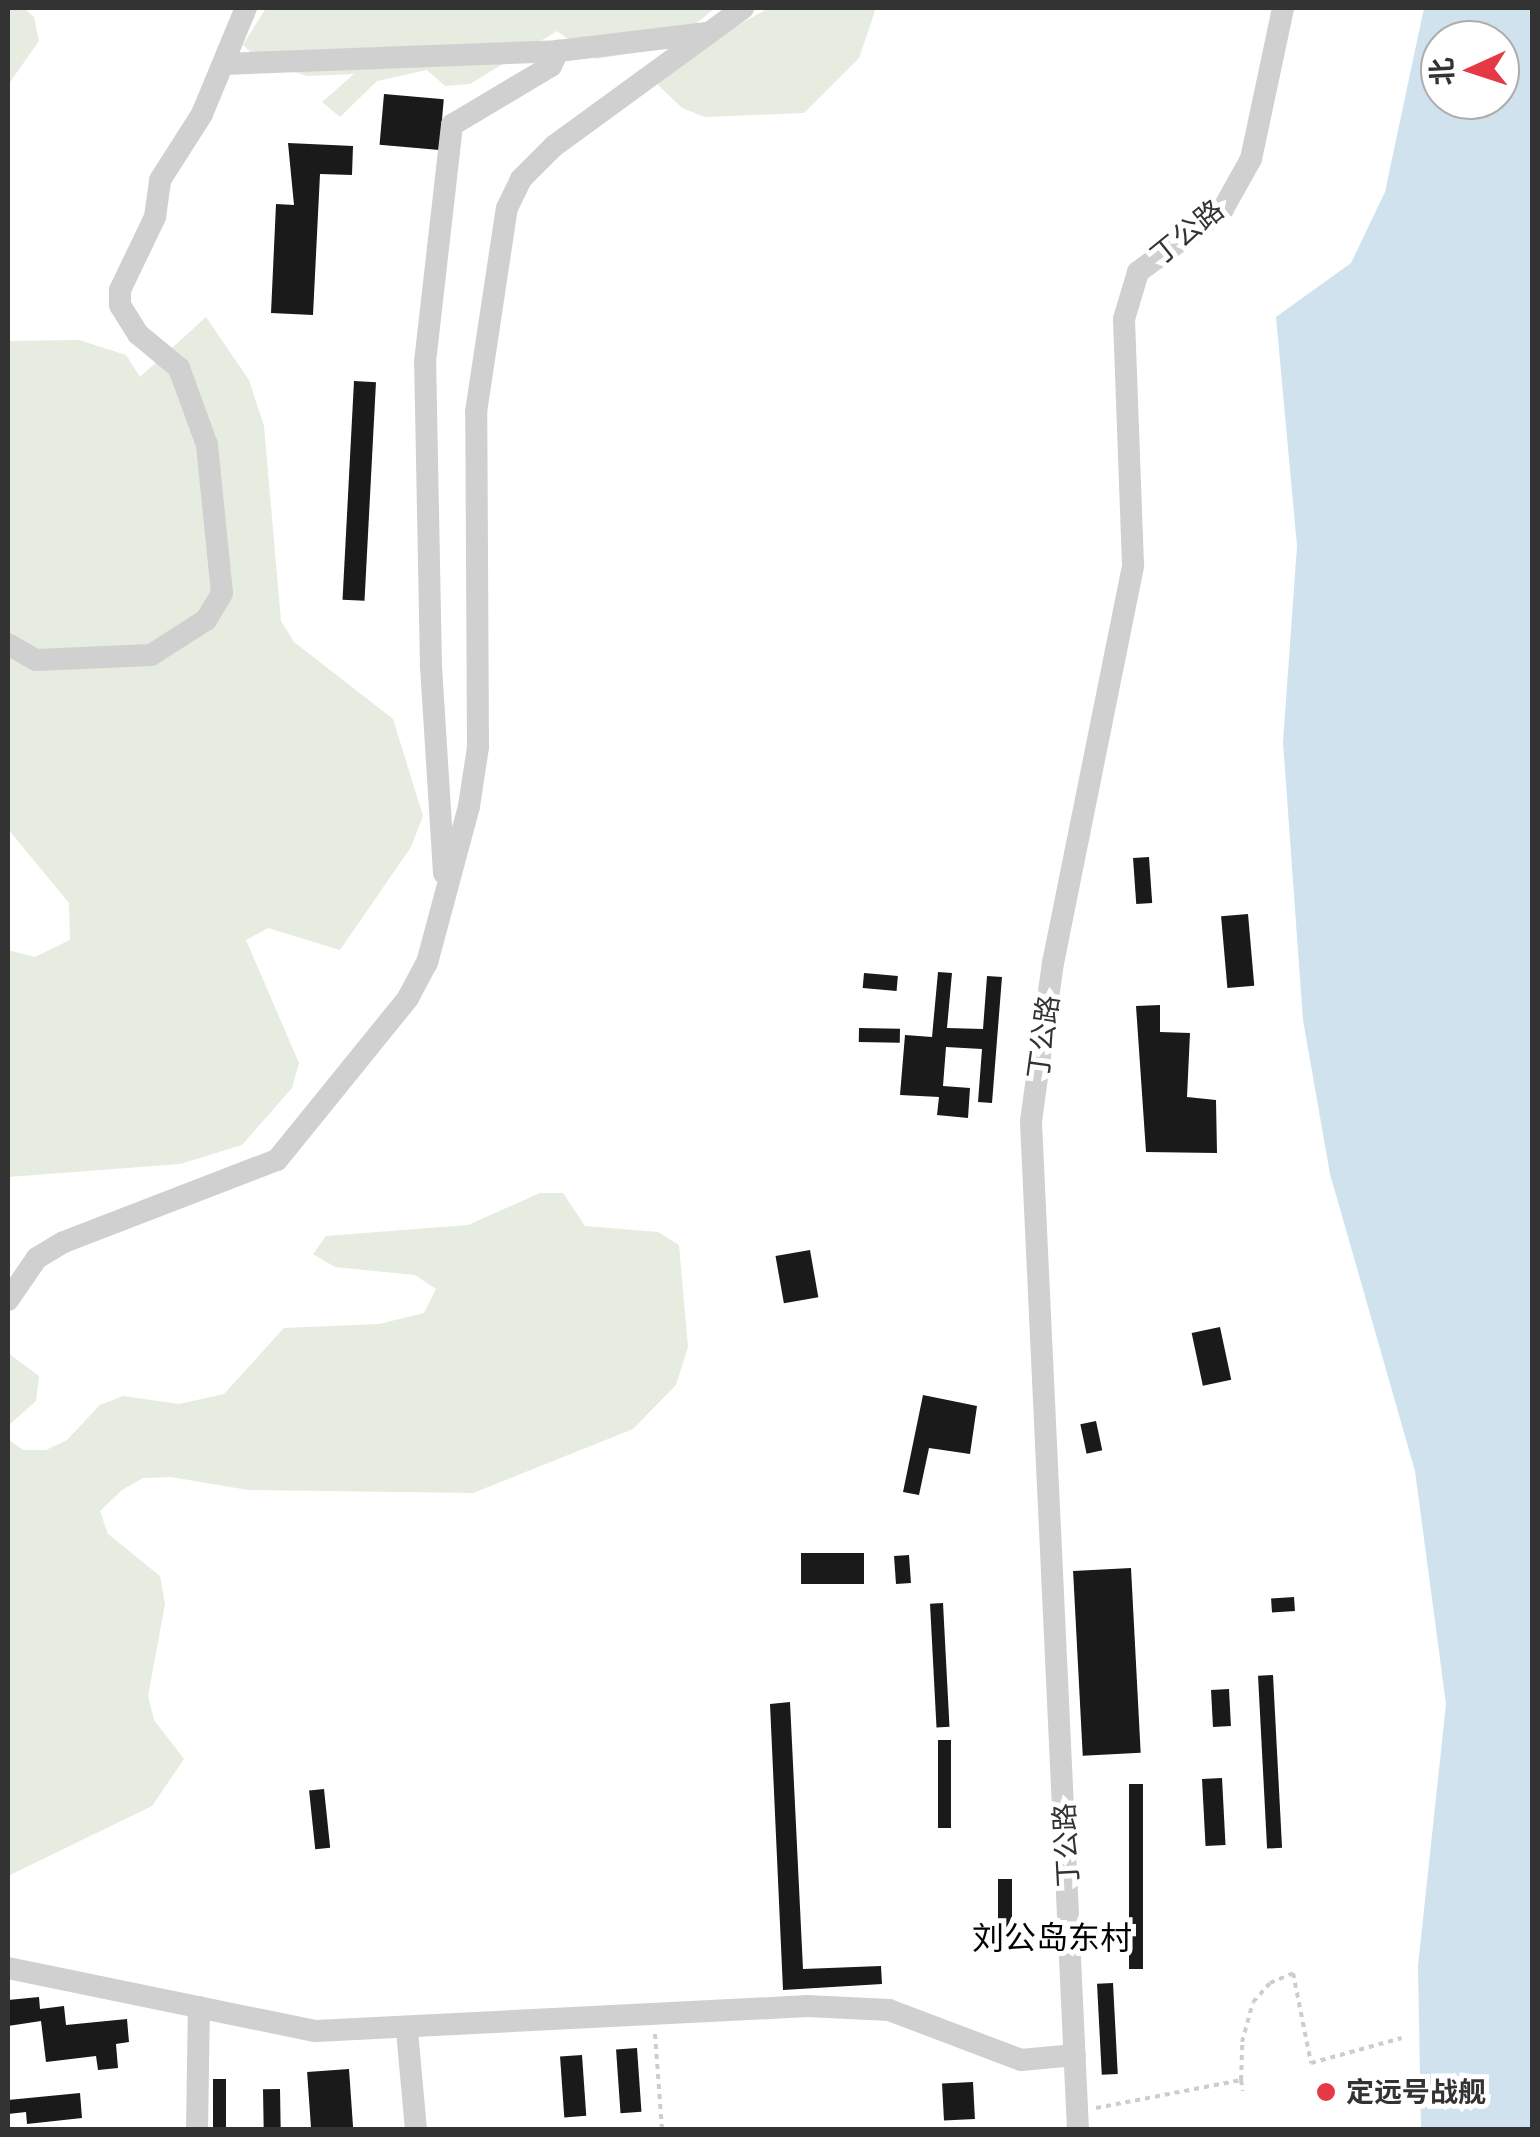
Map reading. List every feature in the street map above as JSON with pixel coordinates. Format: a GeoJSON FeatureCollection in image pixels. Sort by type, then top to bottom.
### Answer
{"type":"FeatureCollection","features":[{"type":"Feature","properties":{"kind":"street"},"geometry":{"type":"LineString","coordinates":[[8,644],[36,660],[152,655],[206,620],[222,593],[208,445],[179,368],[138,334],[120,305],[120,290],[155,217],[160,180],[224,64],[246,8]]}},
{"type":"Feature","properties":{"kind":"street"},"geometry":{"type":"LineString","coordinates":[[8,1300],[37,1258],[64,1242],[277,1160],[408,998],[427,963],[446,895],[478,747],[476,412],[506,208],[521,179],[554,146],[744,8]]}},
{"type":"Feature","properties":{"kind":"street","name":"丁公路"},"geometry":{"type":"LineString","coordinates":[[1077,2121],[1031,1120],[1053,963],[1132,565],[1124,319],[1138,272],[1223,209],[1251,159],[1284,8]]}},
{"type":"Feature","properties":{"kind":"street"},"geometry":{"type":"LineString","coordinates":[[224,64],[558,51],[707,33]]}},
{"type":"Feature","properties":{"kind":"street"},"geometry":{"type":"LineString","coordinates":[[446,895],[431,666],[425,362],[452,126],[551,66],[558,51]]}},
{"type":"Feature","properties":{"kind":"street"},"geometry":{"type":"LineString","coordinates":[[8,1968],[316,2031],[407,2031],[437,2022],[653,2010],[889,2010],[1021,2060],[1075,2056]]}},
{"type":"Feature","properties":{"kind":"street"},"geometry":{"type":"LineString","coordinates":[[198,2130],[199,2007]]}},
{"type":"Feature","properties":{"kind":"street"},"geometry":{"type":"LineString","coordinates":[[407,2031],[416,2130]]}},
{"type":"Feature","properties":{"kind":"path"},"geometry":{"type":"LineString","coordinates":[[1243,2091],[1242,2042],[1253,2002],[1270,1983],[1293,1973],[1312,2063],[1402,2038]]}},
{"type":"Feature","properties":{"kind":"path"},"geometry":{"type":"LineString","coordinates":[[653,2010],[662,2130]]}},
{"type":"Feature","properties":{"kind":"path"},"geometry":{"type":"LineString","coordinates":[[1077,2121],[1241,2080]]}},
{"type":"Feature","properties":{"kind":"shaded area"},"geometry":{"type":"Polygon","coordinates":[[[8,8],[24,8],[34,17],[39,41],[8,85],[8,8]]]}},
{"type":"Feature","properties":{"kind":"shaded area"},"geometry":{"type":"Polygon","coordinates":[[[266,8],[715,8],[668,47],[596,59],[557,31],[470,84],[445,86],[427,70],[377,81],[340,117],[322,102],[354,74],[307,76],[260,61],[243,45],[266,8]]]}},
{"type":"Feature","properties":{"kind":"shaded area"},"geometry":{"type":"Polygon","coordinates":[[[769,8],[876,8],[859,58],[804,113],[705,117],[682,108],[654,81],[690,52],[769,8]]]}},
{"type":"Feature","properties":{"kind":"shaded area"},"geometry":{"type":"Polygon","coordinates":[[[206,317],[249,380],[264,426],[281,621],[294,642],[393,719],[423,816],[411,847],[340,950],[268,928],[246,940],[299,1063],[292,1088],[242,1145],[180,1164],[8,1177],[8,950],[35,957],[70,940],[69,903],[8,829],[8,341],[79,340],[126,355],[140,377],[206,317]]]}},
{"type":"Feature","properties":{"kind":"shaded area"},"geometry":{"type":"Polygon","coordinates":[[[540,1193],[563,1193],[585,1226],[658,1232],[679,1245],[688,1347],[676,1385],[633,1429],[473,1493],[248,1490],[171,1477],[143,1478],[122,1490],[100,1511],[108,1534],[160,1576],[165,1604],[148,1696],[154,1720],[184,1759],[152,1806],[8,1876],[8,1439],[23,1450],[46,1450],[67,1440],[100,1405],[123,1396],[179,1404],[224,1394],[284,1328],[379,1324],[424,1313],[436,1289],[415,1275],[335,1267],[313,1254],[326,1236],[468,1225],[540,1193]]]}},
{"type":"Feature","properties":{"kind":"shaded area"},"geometry":{"type":"Polygon","coordinates":[[[8,1353],[39,1376],[36,1401],[8,1426],[8,1353]]]}},
{"type":"Feature","properties":{"kind":"water"},"geometry":{"type":"Polygon","coordinates":[[[1424,8],[1532,8],[1532,2129],[1421,2129],[1418,1966],[1446,1704],[1415,1471],[1330,1174],[1303,1020],[1283,742],[1297,546],[1276,317],[1351,263],[1385,192],[1420,27],[1420,120],[1520,120],[1520,20],[1421,20],[1424,8]]]}},
{"type":"Feature","properties":{"kind":"building"},"geometry":{"type":"Polygon","coordinates":[[[384,94],[444,99],[439,150],[380,145],[384,94]]]}},
{"type":"Feature","properties":{"kind":"building"},"geometry":{"type":"Polygon","coordinates":[[[288,143],[353,146],[352,175],[320,174],[313,315],[271,313],[276,204],[294,205],[288,143]]]}},
{"type":"Feature","properties":{"kind":"building"},"geometry":{"type":"Polygon","coordinates":[[[354,381],[376,382],[365,601],[343,600],[354,381]]]}},
{"type":"Feature","properties":{"kind":"building"},"geometry":{"type":"Polygon","coordinates":[[[1149,857],[1152,903],[1136,904],[1133,858],[1149,857]]]}},
{"type":"Feature","properties":{"kind":"building"},"geometry":{"type":"Polygon","coordinates":[[[1248,914],[1254,986],[1227,988],[1221,916],[1248,914]]]}},
{"type":"Feature","properties":{"kind":"building"},"geometry":{"type":"Polygon","coordinates":[[[938,972],[952,973],[947,1028],[983,1029],[987,976],[1002,977],[992,1103],[978,1102],[982,1049],[946,1047],[943,1086],[970,1088],[968,1118],[937,1115],[939,1097],[900,1095],[905,1035],[932,1037],[938,972]]]}},
{"type":"Feature","properties":{"kind":"building"},"geometry":{"type":"Polygon","coordinates":[[[864,973],[898,976],[897,991],[863,988],[864,973]]]}},
{"type":"Feature","properties":{"kind":"building"},"geometry":{"type":"Polygon","coordinates":[[[1160,1005],[1160,1032],[1190,1033],[1187,1097],[1216,1100],[1217,1153],[1146,1152],[1136,1006],[1160,1005]]]}},
{"type":"Feature","properties":{"kind":"building"},"geometry":{"type":"Polygon","coordinates":[[[859,1028],[900,1029],[900,1043],[859,1042],[859,1028]]]}},
{"type":"Feature","properties":{"kind":"building"},"geometry":{"type":"Polygon","coordinates":[[[810,1250],[818,1297],[784,1303],[776,1256],[810,1250]]]}},
{"type":"Feature","properties":{"kind":"building"},"geometry":{"type":"Polygon","coordinates":[[[1220,1327],[1231,1380],[1203,1386],[1192,1333],[1220,1327]]]}},
{"type":"Feature","properties":{"kind":"building"},"geometry":{"type":"Polygon","coordinates":[[[923,1395],[977,1406],[970,1454],[929,1448],[919,1495],[903,1492],[923,1395]]]}},
{"type":"Feature","properties":{"kind":"building"},"geometry":{"type":"Polygon","coordinates":[[[1096,1421],[1102,1450],[1087,1454],[1080,1424],[1096,1421]]]}},
{"type":"Feature","properties":{"kind":"building"},"geometry":{"type":"Polygon","coordinates":[[[801,1553],[864,1553],[864,1584],[801,1584],[801,1553]]]}},
{"type":"Feature","properties":{"kind":"building"},"geometry":{"type":"Polygon","coordinates":[[[909,1555],[911,1583],[896,1584],[894,1556],[909,1555]]]}},
{"type":"Feature","properties":{"kind":"building"},"geometry":{"type":"Polygon","coordinates":[[[1131,1568],[1141,1753],[1083,1756],[1073,1571],[1131,1568]]]}},
{"type":"Feature","properties":{"kind":"building"},"geometry":{"type":"Polygon","coordinates":[[[1294,1597],[1295,1611],[1272,1613],[1271,1599],[1294,1597]]]}},
{"type":"Feature","properties":{"kind":"building"},"geometry":{"type":"Polygon","coordinates":[[[943,1603],[949,1727],[937,1728],[930,1604],[943,1603]]]}},
{"type":"Feature","properties":{"kind":"building"},"geometry":{"type":"Polygon","coordinates":[[[1273,1675],[1282,1848],[1267,1849],[1258,1676],[1273,1675]]]}},
{"type":"Feature","properties":{"kind":"building"},"geometry":{"type":"Polygon","coordinates":[[[1229,1689],[1231,1726],[1213,1727],[1211,1690],[1229,1689]]]}},
{"type":"Feature","properties":{"kind":"building"},"geometry":{"type":"Polygon","coordinates":[[[790,1702],[803,1969],[881,1966],[882,1984],[783,1990],[770,1704],[790,1702]]]}},
{"type":"Feature","properties":{"kind":"building"},"geometry":{"type":"Polygon","coordinates":[[[938,1740],[951,1740],[951,1828],[938,1828],[938,1740]]]}},
{"type":"Feature","properties":{"kind":"building"},"geometry":{"type":"Polygon","coordinates":[[[1222,1778],[1226,1845],[1206,1846],[1202,1779],[1222,1778]]]}},
{"type":"Feature","properties":{"kind":"building"},"geometry":{"type":"Polygon","coordinates":[[[1129,1784],[1143,1784],[1143,1969],[1129,1969],[1129,1784]]]}},
{"type":"Feature","properties":{"kind":"building"},"geometry":{"type":"Polygon","coordinates":[[[324,1789],[330,1848],[315,1849],[309,1791],[324,1789]]]}},
{"type":"Feature","properties":{"kind":"building"},"geometry":{"type":"Polygon","coordinates":[[[998,1879],[1012,1879],[1012,1927],[998,1927],[998,1879]]]}},
{"type":"Feature","properties":{"kind":"building"},"geometry":{"type":"Polygon","coordinates":[[[1113,1983],[1118,2074],[1102,2075],[1097,1984],[1113,1983]]]}},
{"type":"Feature","properties":{"kind":"building"},"geometry":{"type":"Polygon","coordinates":[[[39,1997],[40,2009],[64,2006],[66,2025],[127,2019],[129,2042],[116,2044],[118,2068],[98,2070],[96,2056],[46,2062],[41,2021],[8,2026],[8,2000],[39,1997]]]}},
{"type":"Feature","properties":{"kind":"building"},"geometry":{"type":"Polygon","coordinates":[[[637,2048],[641,2112],[621,2113],[616,2049],[637,2048]]]}},
{"type":"Feature","properties":{"kind":"building"},"geometry":{"type":"Polygon","coordinates":[[[582,2055],[586,2116],[564,2117],[560,2057],[582,2055]]]}},
{"type":"Feature","properties":{"kind":"building"},"geometry":{"type":"Polygon","coordinates":[[[349,2069],[353,2130],[311,2130],[307,2072],[349,2069]]]}},
{"type":"Feature","properties":{"kind":"building"},"geometry":{"type":"Polygon","coordinates":[[[213,2079],[226,2079],[226,2130],[213,2130],[213,2079]]]}},
{"type":"Feature","properties":{"kind":"building"},"geometry":{"type":"Polygon","coordinates":[[[973,2082],[975,2119],[944,2121],[942,2084],[973,2082]]]}},
{"type":"Feature","properties":{"kind":"building"},"geometry":{"type":"Polygon","coordinates":[[[263,2089],[280,2089],[281,2130],[264,2130],[263,2089]]]}},
{"type":"Feature","properties":{"kind":"building"},"geometry":{"type":"Polygon","coordinates":[[[80,2093],[82,2118],[27,2124],[26,2112],[8,2114],[8,2100],[80,2093]]]}},
{"type":"Feature","properties":{"kind":"place","name":"定远号战舰"},"geometry":{"type":"Point","coordinates":[1326,2092]}},
{"type":"Feature","properties":{"kind":"district","name":"刘公岛东村"},"geometry":{"type":"Point","coordinates":[1052,1937]}}]}
